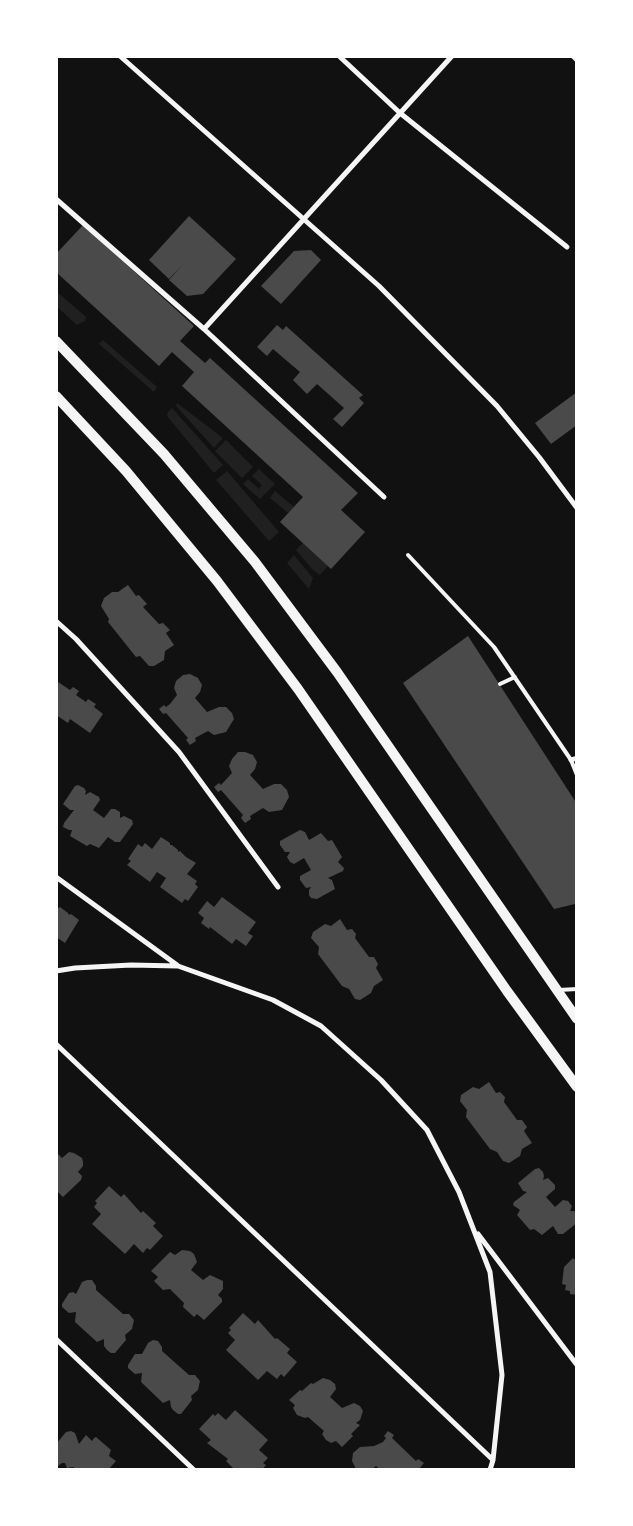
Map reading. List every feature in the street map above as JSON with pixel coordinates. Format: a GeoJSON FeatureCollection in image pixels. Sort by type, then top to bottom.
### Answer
{"type":"FeatureCollection","features":[{"type":"Feature","properties":{"kind":"main road"},"geometry":{"type":"LineString","coordinates":[[56,341],[164,454],[255,562],[337,672],[577,1020]]}},
{"type":"Feature","properties":{"kind":"main road"},"geometry":{"type":"LineString","coordinates":[[56,396],[126,471],[229,597],[298,689],[577,1087]]}},
{"type":"Feature","properties":{"kind":"street"},"geometry":{"type":"LineString","coordinates":[[120,56],[379,286],[497,406],[539,457],[577,508]]}},
{"type":"Feature","properties":{"kind":"street"},"geometry":{"type":"LineString","coordinates":[[339,56],[400,114],[567,247]]}},
{"type":"Feature","properties":{"kind":"street"},"geometry":{"type":"LineString","coordinates":[[204,329],[452,56]]}},
{"type":"Feature","properties":{"kind":"street"},"geometry":{"type":"LineString","coordinates":[[572,56],[577,60]]}},
{"type":"Feature","properties":{"kind":"street"},"geometry":{"type":"LineString","coordinates":[[56,199],[204,329],[384,498]]}},
{"type":"Feature","properties":{"kind":"street"},"geometry":{"type":"LineString","coordinates":[[57,622],[76,638],[179,752],[278,887]]}},
{"type":"Feature","properties":{"kind":"street"},"geometry":{"type":"LineString","coordinates":[[56,877],[178,966],[273,1000],[321,1026],[381,1080],[427,1130],[459,1192],[490,1272],[502,1375],[493,1460],[490,1470]]}},
{"type":"Feature","properties":{"kind":"street"},"geometry":{"type":"LineString","coordinates":[[56,972],[75,968],[131,965],[178,966]]}},
{"type":"Feature","properties":{"kind":"street"},"geometry":{"type":"LineString","coordinates":[[56,1044],[493,1460]]}},
{"type":"Feature","properties":{"kind":"street"},"geometry":{"type":"LineString","coordinates":[[473,1227],[577,1365]]}},
{"type":"Feature","properties":{"kind":"street"},"geometry":{"type":"LineString","coordinates":[[56,1339],[194,1470]]}},
{"type":"Feature","properties":{"kind":"lane"},"geometry":{"type":"LineString","coordinates":[[408,554],[494,647],[574,759],[577,774]]}},
{"type":"Feature","properties":{"kind":"lane"},"geometry":{"type":"LineString","coordinates":[[500,684],[515,678]]}},
{"type":"Feature","properties":{"kind":"lane"},"geometry":{"type":"LineString","coordinates":[[556,990],[577,989]]}},
{"type":"Feature","properties":{"kind":"shaded area"},"geometry":{"type":"Polygon","coordinates":[[[56,291],[86,317],[85,321],[77,325],[56,306],[56,291]]]}},
{"type":"Feature","properties":{"kind":"shaded area"},"geometry":{"type":"Polygon","coordinates":[[[103,340],[157,387],[154,392],[99,344],[103,340]]]}},
{"type":"Feature","properties":{"kind":"shaded area"},"geometry":{"type":"Polygon","coordinates":[[[177,403],[223,438],[214,448],[176,406],[177,403]]]}},
{"type":"Feature","properties":{"kind":"shaded area"},"geometry":{"type":"Polygon","coordinates":[[[172,408],[223,465],[214,473],[167,416],[172,408]]]}},
{"type":"Feature","properties":{"kind":"shaded area"},"geometry":{"type":"Polygon","coordinates":[[[226,440],[253,467],[242,478],[215,451],[226,440]]]}},
{"type":"Feature","properties":{"kind":"shaded area"},"geometry":{"type":"Polygon","coordinates":[[[259,469],[275,484],[260,499],[243,484],[248,479],[259,489],[262,485],[252,476],[259,469]]]}},
{"type":"Feature","properties":{"kind":"shaded area"},"geometry":{"type":"Polygon","coordinates":[[[227,471],[279,532],[269,541],[216,480],[227,471]]]}},
{"type":"Feature","properties":{"kind":"shaded area"},"geometry":{"type":"Polygon","coordinates":[[[275,491],[294,507],[288,513],[270,498],[275,491]]]}},
{"type":"Feature","properties":{"kind":"shaded area"},"geometry":{"type":"Polygon","coordinates":[[[303,543],[328,566],[320,575],[312,569],[296,550],[303,543]]]}},
{"type":"Feature","properties":{"kind":"shaded area"},"geometry":{"type":"Polygon","coordinates":[[[294,555],[313,578],[309,589],[287,563],[294,555]]]}},
{"type":"Feature","properties":{"kind":"building"},"geometry":{"type":"Polygon","coordinates":[[[189,216],[236,259],[203,294],[187,296],[169,280],[183,264],[169,279],[149,260],[189,216]]]}},
{"type":"Feature","properties":{"kind":"building"},"geometry":{"type":"Polygon","coordinates":[[[83,225],[194,326],[180,341],[205,363],[210,358],[358,493],[341,510],[365,532],[331,569],[280,522],[303,497],[182,386],[194,372],[172,352],[159,366],[56,272],[56,254],[83,225]]]}},
{"type":"Feature","properties":{"kind":"building"},"geometry":{"type":"Polygon","coordinates":[[[311,250],[321,260],[281,304],[261,286],[294,251],[311,250]]]}},
{"type":"Feature","properties":{"kind":"building"},"geometry":{"type":"Polygon","coordinates":[[[277,325],[283,330],[286,326],[363,395],[359,398],[364,403],[342,427],[333,419],[344,408],[317,384],[307,394],[293,380],[300,372],[273,349],[267,356],[257,347],[277,325]]]}},
{"type":"Feature","properties":{"kind":"building"},"geometry":{"type":"Polygon","coordinates":[[[577,392],[577,425],[551,444],[535,423],[577,392]]]}},
{"type":"Feature","properties":{"kind":"building"},"geometry":{"type":"Polygon","coordinates":[[[128,585],[136,596],[139,595],[147,604],[143,607],[159,624],[163,623],[170,630],[166,633],[174,645],[165,651],[164,660],[154,666],[149,666],[140,656],[136,657],[108,622],[109,619],[101,606],[104,598],[128,585]]]}},
{"type":"Feature","properties":{"kind":"building"},"geometry":{"type":"Polygon","coordinates":[[[468,636],[577,804],[577,903],[575,904],[554,909],[403,683],[468,636]]]}},
{"type":"Feature","properties":{"kind":"building"},"geometry":{"type":"Polygon","coordinates":[[[190,674],[198,678],[202,685],[200,692],[195,698],[207,712],[219,707],[226,707],[232,713],[234,719],[226,732],[214,735],[208,731],[195,738],[196,741],[190,745],[186,740],[188,738],[166,713],[163,714],[159,709],[164,705],[166,707],[170,704],[177,695],[174,688],[176,681],[183,675],[190,674]]]}},
{"type":"Feature","properties":{"kind":"building"},"geometry":{"type":"Polygon","coordinates":[[[58,682],[70,690],[73,687],[79,691],[76,695],[86,702],[88,699],[96,704],[94,707],[103,714],[90,733],[70,719],[68,723],[56,715],[56,684],[58,682]]]}},
{"type":"Feature","properties":{"kind":"building"},"geometry":{"type":"Polygon","coordinates":[[[238,752],[253,755],[257,762],[255,769],[250,775],[263,789],[274,784],[281,784],[287,790],[289,797],[282,810],[269,812],[263,808],[250,816],[251,819],[245,823],[241,818],[243,815],[221,790],[218,792],[214,787],[219,783],[221,785],[232,773],[229,766],[238,752]]]}},
{"type":"Feature","properties":{"kind":"building"},"geometry":{"type":"Polygon","coordinates":[[[78,785],[84,788],[86,791],[85,795],[90,792],[99,797],[100,800],[93,810],[104,818],[111,809],[115,809],[120,812],[120,818],[124,816],[132,820],[133,824],[120,842],[115,842],[108,837],[99,848],[90,844],[87,846],[70,836],[72,830],[63,827],[74,810],[70,810],[63,804],[75,786],[78,785]]]}},
{"type":"Feature","properties":{"kind":"building"},"geometry":{"type":"Polygon","coordinates":[[[300,830],[305,832],[309,840],[321,833],[328,841],[332,840],[342,857],[338,862],[344,868],[343,871],[328,878],[332,880],[335,889],[317,899],[311,898],[309,890],[311,887],[306,888],[300,880],[300,876],[311,870],[304,858],[294,864],[290,862],[287,857],[290,852],[285,852],[280,845],[280,841],[300,830]]]}},
{"type":"Feature","properties":{"kind":"building"},"geometry":{"type":"Polygon","coordinates":[[[161,837],[178,852],[180,851],[196,863],[187,874],[197,881],[195,884],[198,887],[188,901],[185,899],[182,903],[160,887],[166,878],[157,872],[150,882],[127,865],[131,861],[128,859],[138,844],[142,847],[145,843],[152,849],[161,837]]]}},
{"type":"Feature","properties":{"kind":"building"},"geometry":{"type":"Polygon","coordinates":[[[222,897],[256,922],[248,933],[253,936],[246,946],[236,939],[232,944],[210,927],[209,929],[201,923],[204,918],[198,913],[207,901],[214,907],[222,897]]]}},
{"type":"Feature","properties":{"kind":"building"},"geometry":{"type":"Polygon","coordinates":[[[60,907],[69,915],[71,914],[79,920],[65,943],[56,937],[56,909],[60,907]]]}},
{"type":"Feature","properties":{"kind":"building"},"geometry":{"type":"Polygon","coordinates":[[[340,919],[347,930],[352,929],[356,934],[355,938],[369,957],[374,957],[378,964],[376,968],[383,980],[374,986],[371,993],[360,1000],[355,999],[349,989],[342,986],[318,954],[319,947],[311,938],[313,932],[325,924],[331,926],[340,919]]]}},
{"type":"Feature","properties":{"kind":"building"},"geometry":{"type":"Polygon","coordinates":[[[489,1082],[496,1093],[500,1092],[505,1097],[504,1102],[517,1120],[522,1120],[527,1127],[524,1131],[532,1143],[522,1149],[520,1156],[509,1163],[503,1161],[497,1152],[490,1149],[466,1117],[467,1110],[460,1101],[461,1095],[473,1087],[479,1089],[489,1082]]]}},
{"type":"Feature","properties":{"kind":"building"},"geometry":{"type":"Polygon","coordinates":[[[56,1152],[62,1158],[69,1152],[74,1153],[82,1158],[83,1162],[83,1166],[78,1172],[82,1176],[81,1180],[63,1197],[56,1190],[56,1152]]]}},
{"type":"Feature","properties":{"kind":"building"},"geometry":{"type":"Polygon","coordinates":[[[539,1168],[543,1172],[543,1180],[548,1178],[555,1185],[555,1189],[546,1197],[555,1207],[563,1200],[568,1201],[572,1206],[570,1211],[577,1213],[577,1223],[563,1234],[558,1234],[553,1226],[542,1235],[534,1229],[530,1230],[517,1215],[520,1210],[513,1205],[514,1202],[527,1192],[523,1191],[518,1183],[535,1169],[539,1168]]]}},
{"type":"Feature","properties":{"kind":"building"},"geometry":{"type":"Polygon","coordinates":[[[109,1186],[121,1197],[124,1194],[141,1213],[143,1211],[156,1223],[153,1226],[163,1236],[150,1250],[147,1248],[143,1253],[134,1244],[125,1254],[92,1224],[101,1214],[94,1207],[97,1203],[95,1201],[109,1186]]]}},
{"type":"Feature","properties":{"kind":"building"},"geometry":{"type":"Polygon","coordinates":[[[182,1250],[190,1251],[194,1254],[197,1262],[191,1270],[203,1280],[210,1275],[223,1281],[223,1289],[218,1295],[222,1302],[204,1320],[197,1314],[194,1317],[183,1307],[184,1303],[170,1289],[163,1290],[154,1281],[158,1277],[151,1271],[170,1252],[175,1255],[182,1250]]]}},
{"type":"Feature","properties":{"kind":"building"},"geometry":{"type":"Polygon","coordinates":[[[573,1258],[577,1262],[577,1295],[570,1294],[570,1291],[565,1290],[566,1285],[562,1284],[564,1267],[573,1258]]]}},
{"type":"Feature","properties":{"kind":"building"},"geometry":{"type":"Polygon","coordinates":[[[92,1280],[96,1290],[123,1314],[129,1314],[134,1320],[132,1329],[125,1335],[126,1340],[115,1353],[107,1350],[104,1346],[104,1339],[97,1342],[75,1322],[76,1312],[69,1313],[62,1307],[69,1293],[73,1292],[76,1294],[82,1282],[92,1280]]]}},
{"type":"Feature","properties":{"kind":"building"},"geometry":{"type":"Polygon","coordinates":[[[243,1313],[255,1324],[258,1320],[275,1339],[277,1338],[290,1349],[287,1353],[297,1362],[284,1377],[281,1374],[277,1379],[267,1371],[258,1380],[226,1350],[235,1340],[228,1333],[231,1330],[229,1328],[243,1313]]]}},
{"type":"Feature","properties":{"kind":"building"},"geometry":{"type":"Polygon","coordinates":[[[153,1340],[158,1341],[162,1351],[189,1375],[195,1375],[200,1381],[198,1390],[191,1396],[192,1400],[181,1414],[173,1410],[170,1400],[163,1403],[141,1382],[142,1373],[135,1374],[128,1368],[135,1354],[142,1354],[148,1343],[153,1340]]]}},
{"type":"Feature","properties":{"kind":"building"},"geometry":{"type":"Polygon","coordinates":[[[323,1378],[335,1384],[336,1389],[330,1397],[342,1408],[354,1403],[360,1406],[363,1411],[360,1420],[356,1423],[360,1425],[351,1434],[353,1436],[342,1447],[336,1441],[331,1443],[326,1440],[322,1434],[324,1431],[308,1417],[305,1418],[297,1415],[293,1408],[295,1405],[289,1400],[300,1390],[302,1391],[311,1383],[313,1384],[323,1378]]]}},
{"type":"Feature","properties":{"kind":"building"},"geometry":{"type":"Polygon","coordinates":[[[235,1410],[268,1440],[259,1450],[268,1458],[263,1463],[266,1465],[262,1470],[235,1470],[226,1461],[228,1459],[207,1443],[211,1440],[199,1429],[213,1414],[215,1416],[218,1413],[226,1420],[235,1410]]]}},
{"type":"Feature","properties":{"kind":"building"},"geometry":{"type":"Polygon","coordinates":[[[71,1431],[75,1433],[79,1444],[86,1435],[92,1441],[96,1437],[111,1450],[109,1456],[116,1461],[108,1470],[76,1470],[73,1467],[67,1468],[65,1463],[58,1466],[56,1444],[66,1432],[71,1431]]]}},
{"type":"Feature","properties":{"kind":"building"},"geometry":{"type":"Polygon","coordinates":[[[388,1431],[394,1435],[392,1438],[416,1461],[418,1459],[424,1463],[419,1469],[380,1470],[376,1466],[371,1470],[356,1469],[352,1461],[353,1453],[360,1447],[374,1446],[383,1442],[386,1438],[384,1436],[388,1431]]]}}]}
